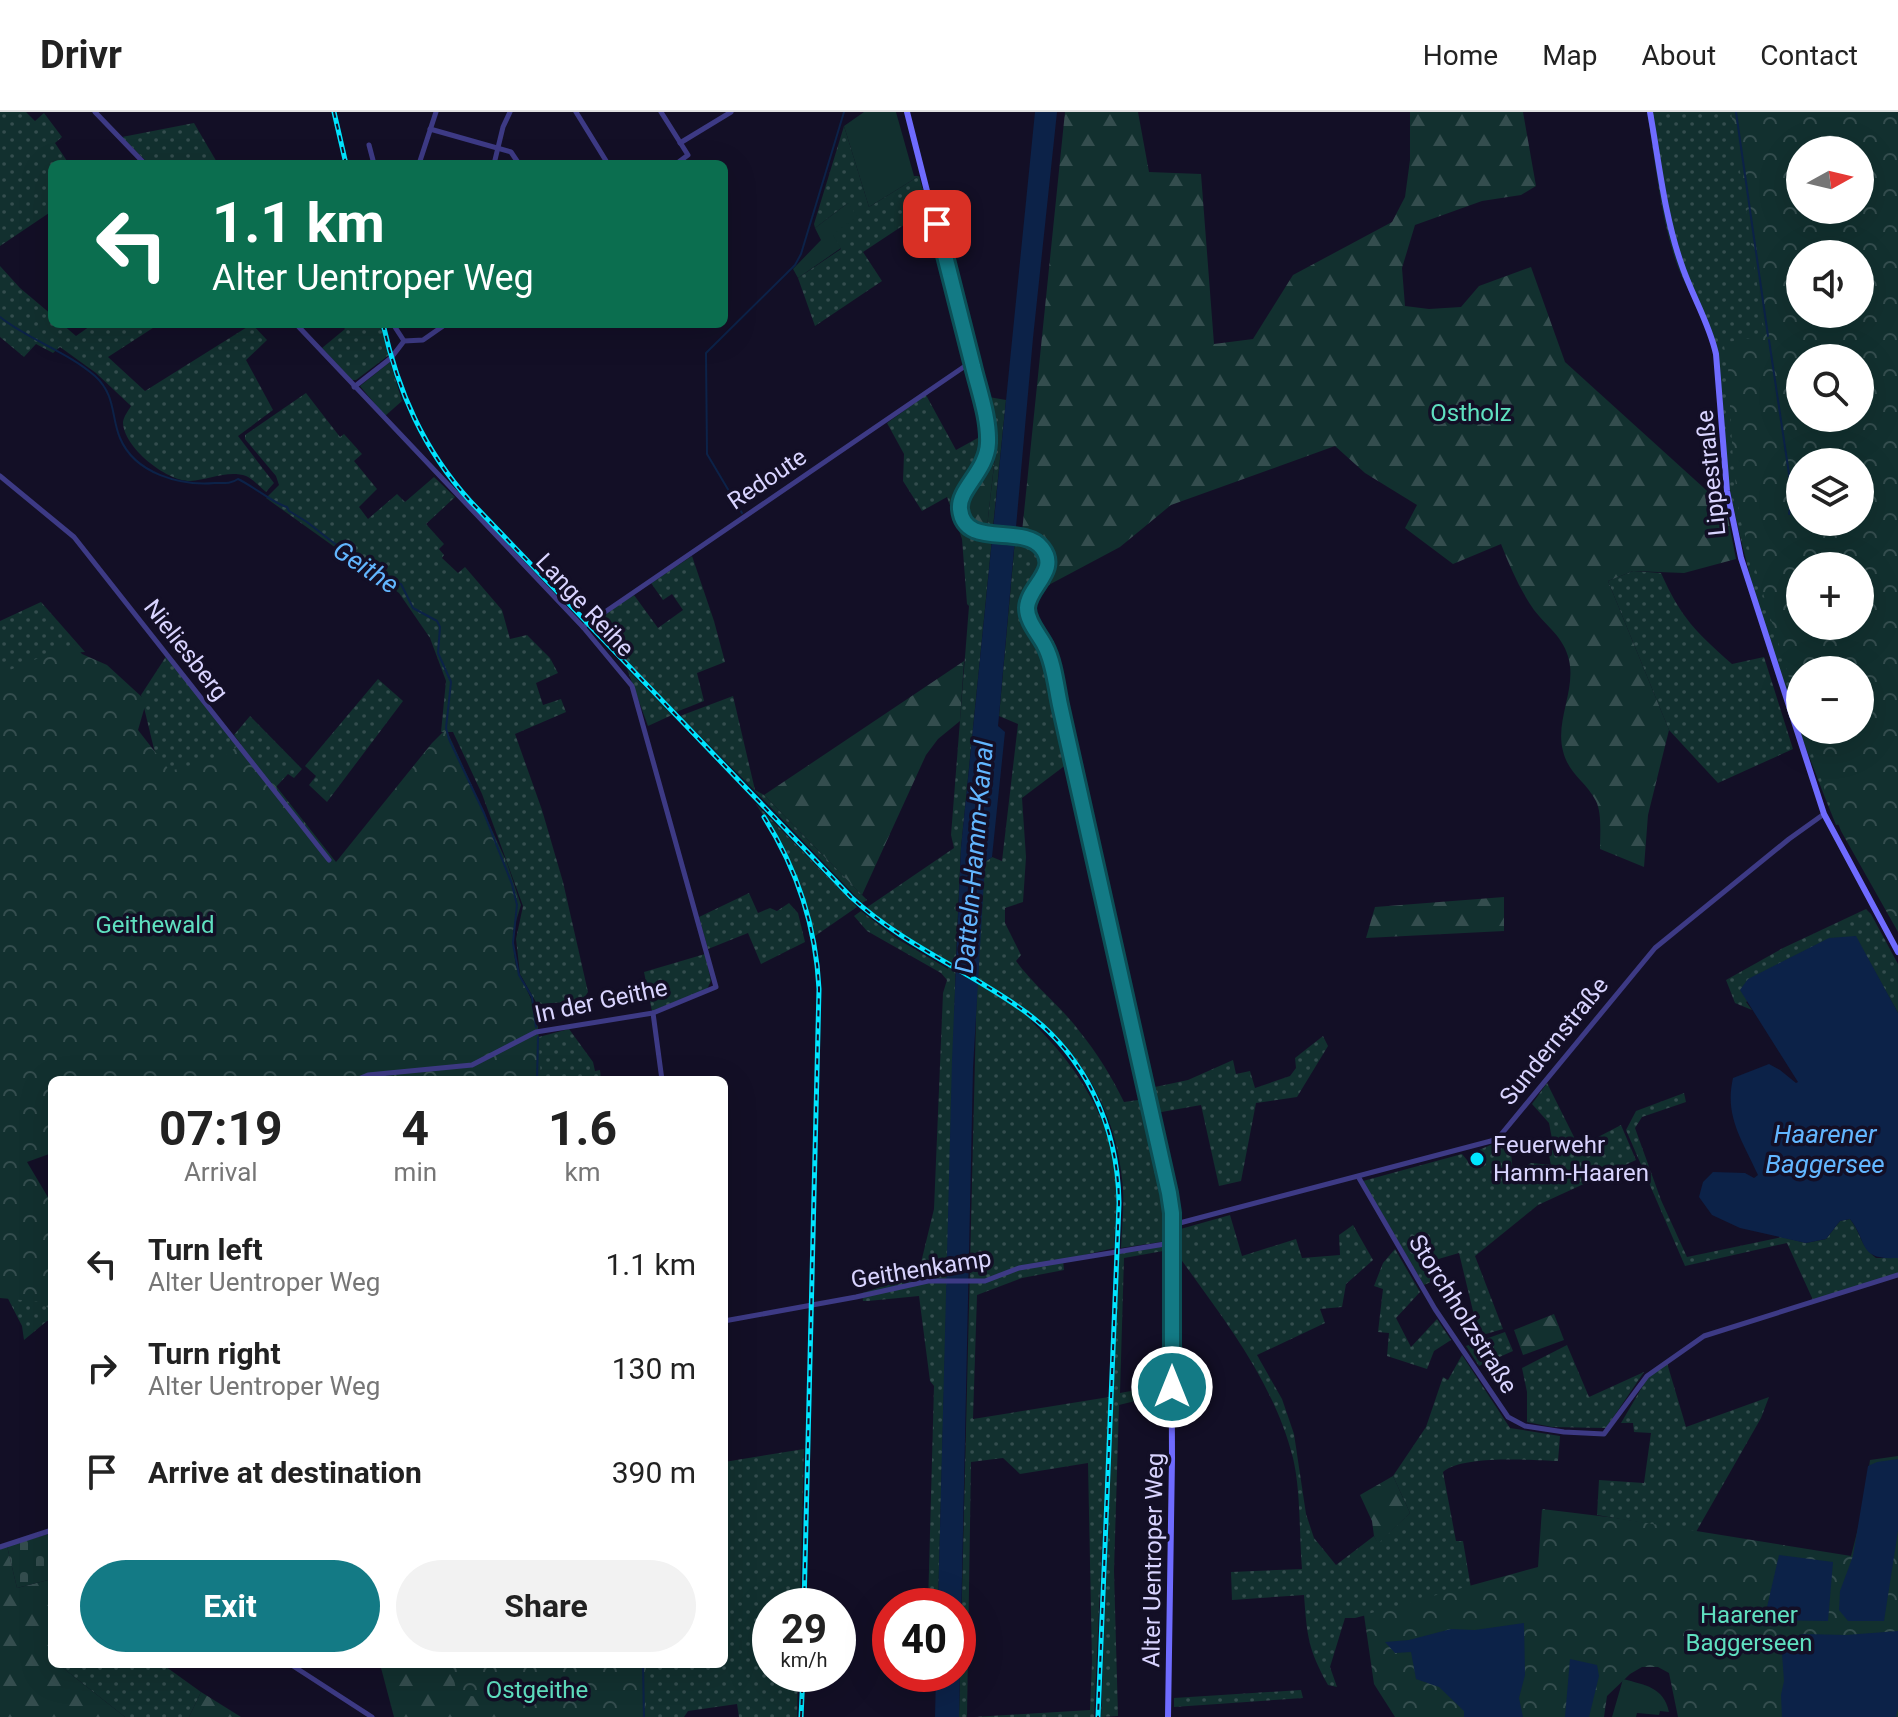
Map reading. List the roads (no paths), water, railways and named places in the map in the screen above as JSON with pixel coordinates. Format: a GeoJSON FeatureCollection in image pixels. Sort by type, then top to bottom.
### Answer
{"type":"FeatureCollection","features":[{"type":"Feature","properties":{"kind":"street"},"geometry":{"type":"LineString","coordinates":[[95,112],[141,160]]}},
{"type":"Feature","properties":{"kind":"street"},"geometry":{"type":"LineString","coordinates":[[420,160],[436,112]]}},
{"type":"Feature","properties":{"kind":"street"},"geometry":{"type":"LineString","coordinates":[[495,160],[510,112]]}},
{"type":"Feature","properties":{"kind":"street"},"geometry":{"type":"LineString","coordinates":[[576,112],[606,160]]}},
{"type":"Feature","properties":{"kind":"street"},"geometry":{"type":"LineString","coordinates":[[661,112],[688,155],[681,160]]}},
{"type":"Feature","properties":{"kind":"street"},"geometry":{"type":"LineString","coordinates":[[680,143],[731,112]]}},
{"type":"Feature","properties":{"kind":"street","name":"Alter Uentroper Weg"},"geometry":{"type":"LineString","coordinates":[[907,112],[984,412],[988,445],[984,462],[964,493],[960,509],[971,528],[982,533],[1027,538],[1042,547],[1047,567],[1030,597],[1028,613],[1047,652],[1060,705],[1169,1193],[1172,1225],[1172,1458],[1168,1717]]}},
{"type":"Feature","properties":{"kind":"street","name":"Lippestraße"},"geometry":{"type":"LineString","coordinates":[[1650,112],[1673,238],[1682,267],[1712,334],[1716,354],[1732,525],[1824,814],[1898,952]]}},
{"type":"Feature","properties":{"kind":"street"},"geometry":{"type":"LineString","coordinates":[[430,129],[511,152],[516,160]]}},
{"type":"Feature","properties":{"kind":"street"},"geometry":{"type":"LineString","coordinates":[[369,145],[373,160]]}},
{"type":"Feature","properties":{"kind":"street","name":"Lange Reihe"},"geometry":{"type":"LineString","coordinates":[[300,328],[583,627],[632,686],[716,987]]}},
{"type":"Feature","properties":{"kind":"street"},"geometry":{"type":"LineString","coordinates":[[396,328],[404,341]]}},
{"type":"Feature","properties":{"kind":"street"},"geometry":{"type":"LineString","coordinates":[[354,387],[391,358],[404,341],[423,340],[440,328]]}},
{"type":"Feature","properties":{"kind":"street","name":"Redoute"},"geometry":{"type":"LineString","coordinates":[[583,627],[972,361]]}},
{"type":"Feature","properties":{"kind":"street","name":"Nieliesberg"},"geometry":{"type":"LineString","coordinates":[[0,476],[74,537],[329,860]]}},
{"type":"Feature","properties":{"kind":"street","name":"Sundernstraße"},"geometry":{"type":"LineString","coordinates":[[1172,1225],[1359,1178],[1499,1137],[1655,948],[1824,814]]}},
{"type":"Feature","properties":{"kind":"street","name":"In der Geithe"},"geometry":{"type":"LineString","coordinates":[[366,1076],[472,1065],[536,1032],[653,1013],[716,987]]}},
{"type":"Feature","properties":{"kind":"street"},"geometry":{"type":"LineString","coordinates":[[653,1013],[661,1076]]}},
{"type":"Feature","properties":{"kind":"street","name":"Storchholzstraße"},"geometry":{"type":"LineString","coordinates":[[1359,1178],[1435,1309],[1497,1403],[1508,1417],[1525,1426],[1604,1434],[1647,1376],[1704,1336],[1898,1275]]}},
{"type":"Feature","properties":{"kind":"street","name":"Geithenkamp"},"geometry":{"type":"LineString","coordinates":[[728,1320],[940,1281],[990,1280],[1019,1268],[1171,1243]]}},
{"type":"Feature","properties":{"kind":"street"},"geometry":{"type":"LineString","coordinates":[[0,1547],[48,1531]]}},
{"type":"Feature","properties":{"kind":"street"},"geometry":{"type":"LineString","coordinates":[[296,1668],[372,1717]]}},
{"type":"Feature","properties":{"kind":"water","name":"Datteln-Hamm-Kanal"},"geometry":{"type":"Polygon","coordinates":[[[1035,112],[1057,112],[998,726],[1005,732],[992,857],[985,862],[973,1068],[962,1588],[938,1588],[952,1060],[961,848],[1035,112]]]}},
{"type":"Feature","properties":{"kind":"water","name":"Haarener Baggersee"},"geometry":{"type":"Polygon","coordinates":[[[1856,936],[1898,1013],[1898,1258],[1869,1253],[1850,1219],[1840,1221],[1826,1239],[1806,1243],[1740,1228],[1712,1215],[1699,1197],[1703,1182],[1713,1172],[1745,1173],[1754,1178],[1758,1175],[1733,1117],[1733,1078],[1769,1064],[1798,1082],[1740,990],[1748,979],[1829,938],[1856,936]]]}},
{"type":"Feature","properties":{"kind":"water"},"geometry":{"type":"Polygon","coordinates":[[[1898,1459],[1898,1531],[1884,1621],[1848,1621],[1839,1610],[1840,1591],[1853,1556],[1868,1466],[1898,1459]]]}},
{"type":"Feature","properties":{"kind":"water"},"geometry":{"type":"Polygon","coordinates":[[[1779,1555],[1833,1562],[1828,1621],[1764,1620],[1779,1555]]]}},
{"type":"Feature","properties":{"kind":"water"},"geometry":{"type":"Polygon","coordinates":[[[1524,1623],[1525,1675],[1519,1698],[1523,1717],[1464,1717],[1464,1711],[1439,1687],[1416,1679],[1411,1652],[1395,1653],[1385,1642],[1409,1640],[1451,1629],[1475,1630],[1524,1623]]]}},
{"type":"Feature","properties":{"kind":"water"},"geometry":{"type":"Polygon","coordinates":[[[1898,1631],[1896,1717],[1782,1717],[1784,1681],[1781,1640],[1803,1634],[1898,1631]]]}},
{"type":"Feature","properties":{"kind":"water"},"geometry":{"type":"Polygon","coordinates":[[[1570,1659],[1597,1665],[1599,1676],[1589,1717],[1565,1717],[1570,1659]]]}},
{"type":"Feature","properties":{"kind":"water"},"geometry":{"type":"Polygon","coordinates":[[[936,1692],[960,1692],[959,1717],[935,1717],[936,1692]]]}},
{"type":"Feature","properties":{"kind":"waterway"},"geometry":{"type":"LineString","coordinates":[[742,513],[707,454],[706,353],[795,265],[844,112]]}},
{"type":"Feature","properties":{"kind":"waterway"},"geometry":{"type":"LineString","coordinates":[[1736,112],[1768,336]]}},
{"type":"Feature","properties":{"kind":"waterway","name":"Geithe"},"geometry":{"type":"LineString","coordinates":[[0,317],[73,360],[102,383],[120,438],[136,461],[174,480],[227,483],[238,479],[244,482],[287,507],[380,579],[401,584],[413,608],[437,621],[440,627],[438,653],[451,682],[446,728],[512,884],[517,905],[513,943],[519,975],[532,997],[536,1027]]}},
{"type":"Feature","properties":{"kind":"waterway"},"geometry":{"type":"LineString","coordinates":[[1769,340],[1786,454]]}},
{"type":"Feature","properties":{"kind":"waterway","name":"Geithe"},"geometry":{"type":"LineString","coordinates":[[537,1076],[538,1037]]}},
{"type":"Feature","properties":{"kind":"waterway","name":"Geithe"},"geometry":{"type":"LineString","coordinates":[[643,1668],[644,1717]]}},
{"type":"Feature","properties":{"kind":"railway"},"geometry":{"type":"LineString","coordinates":[[334,112],[345,160]]}},
{"type":"Feature","properties":{"kind":"railway"},"geometry":{"type":"LineString","coordinates":[[384,328],[396,373],[414,418],[439,461],[470,501],[851,897],[891,929],[999,994],[1043,1026],[1080,1069],[1094,1094],[1112,1146],[1119,1203],[1098,1717]]}},
{"type":"Feature","properties":{"kind":"railway"},"geometry":{"type":"LineString","coordinates":[[764,817],[786,857],[803,899],[814,943],[819,989],[804,1588]]}},
{"type":"Feature","properties":{"kind":"railway"},"geometry":{"type":"LineString","coordinates":[[801,1717],[802,1692]]}},
{"type":"Feature","properties":{"kind":"place","name":"Feuerwehr Hamm-Haaren"},"geometry":{"type":"Point","coordinates":[1477,1159]}},
{"type":"Feature","properties":{"kind":"park label","name":"Ostholz"},"geometry":{"type":"Point","coordinates":[1471,413]}},
{"type":"Feature","properties":{"kind":"park label","name":"Geithewald"},"geometry":{"type":"Point","coordinates":[155,925]}},
{"type":"Feature","properties":{"kind":"park label","name":"Haarener Baggerseen"},"geometry":{"type":"Point","coordinates":[1749,1629]}},
{"type":"Feature","properties":{"kind":"park label","name":"Ostgeithe"},"geometry":{"type":"Point","coordinates":[537,1690]}}]}
